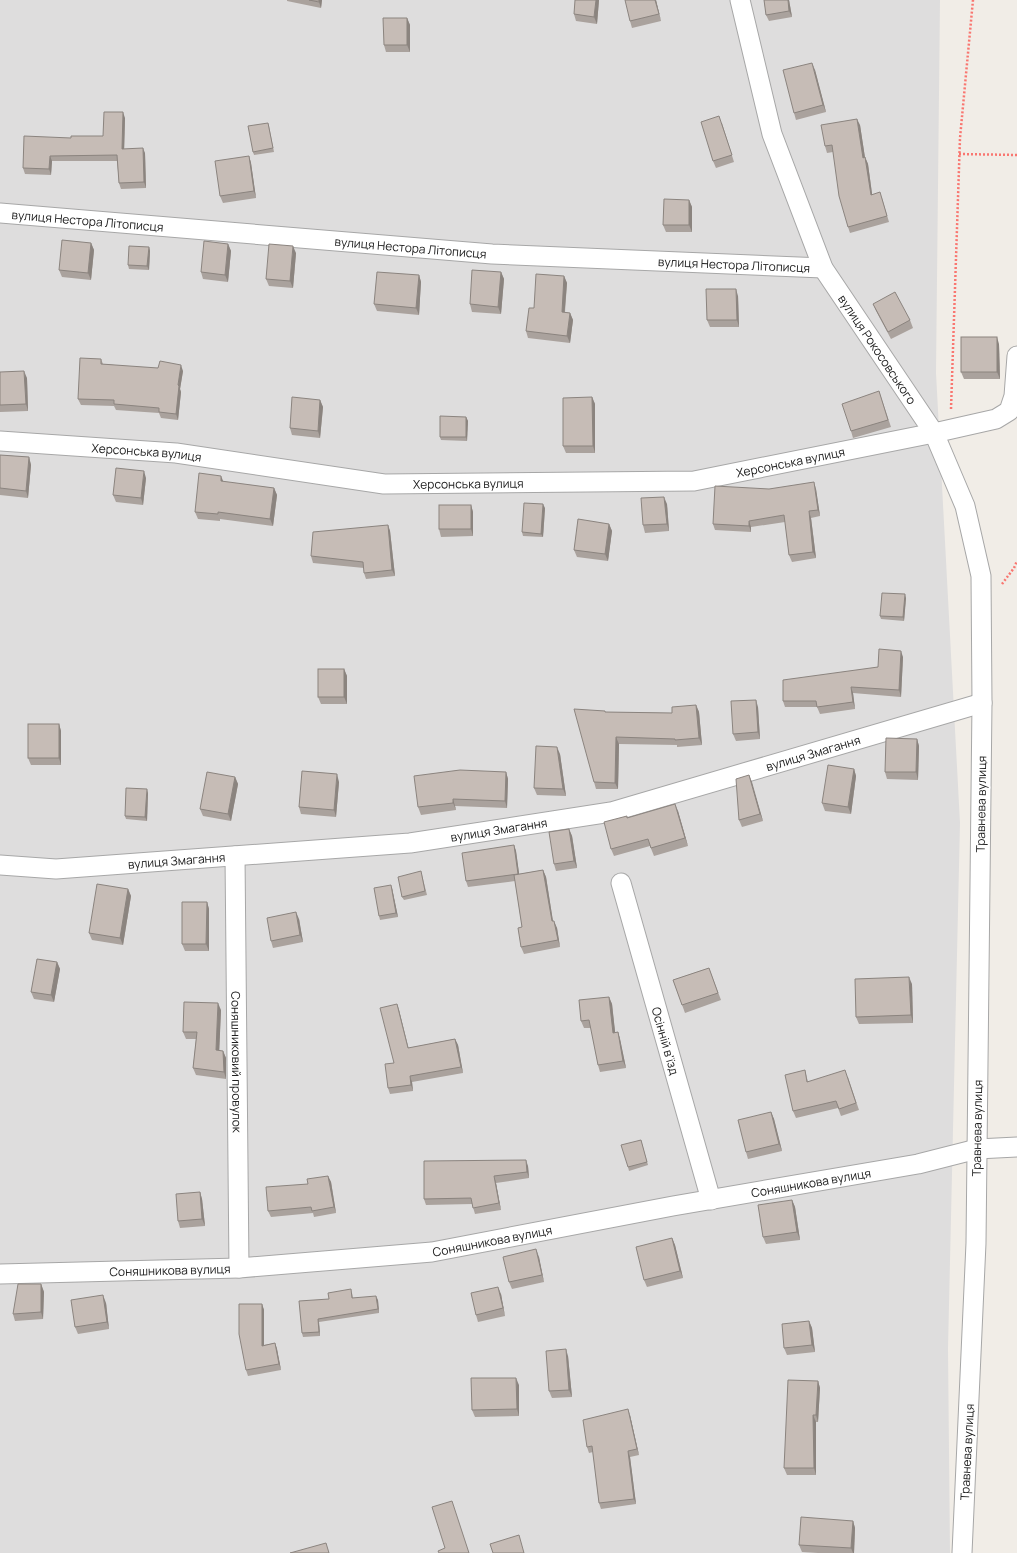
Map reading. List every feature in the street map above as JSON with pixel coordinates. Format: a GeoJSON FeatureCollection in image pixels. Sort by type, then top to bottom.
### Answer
{"type":"FeatureCollection","features":[{"type":"Feature","properties":{"kind":"street","name":"вулиця Рокосовського"},"geometry":{"type":"LineString","coordinates":[[740,0],[772,134],[823,268],[942,431],[966,506],[981,576],[982,703]]}},
{"type":"Feature","properties":{"kind":"street","name":"вулиця Нестора Літописця"},"geometry":{"type":"LineString","coordinates":[[0,213],[492,254],[823,268]]}},
{"type":"Feature","properties":{"kind":"street","name":"Херсонська вулиця"},"geometry":{"type":"LineString","coordinates":[[0,441],[176,453],[384,484],[694,481],[996,419],[1008,412],[1014,396],[1017,356]]}},
{"type":"Feature","properties":{"kind":"street","name":"вулиця Змагання"},"geometry":{"type":"LineString","coordinates":[[0,865],[56,869],[410,843],[611,812],[982,703]]}},
{"type":"Feature","properties":{"kind":"street","name":"Травнева вулиця"},"geometry":{"type":"LineString","coordinates":[[962,1553],[976,1243],[982,703]]}},
{"type":"Feature","properties":{"kind":"street","name":"Соняшниковий провулок"},"geometry":{"type":"LineString","coordinates":[[235,856],[239,1268]]}},
{"type":"Feature","properties":{"kind":"street","name":"Осінній в'їзд"},"geometry":{"type":"LineString","coordinates":[[621,883],[711,1200]]}},
{"type":"Feature","properties":{"kind":"street","name":"Соняшникова вулиця"},"geometry":{"type":"LineString","coordinates":[[0,1274],[239,1268],[432,1252],[711,1200],[918,1164],[977,1149],[1017,1147]]}},
{"type":"Feature","properties":{"kind":"path"},"geometry":{"type":"LineString","coordinates":[[942,431],[959,154],[973,0]]}},
{"type":"Feature","properties":{"kind":"path"},"geometry":{"type":"LineString","coordinates":[[959,154],[1017,156]]}},
{"type":"Feature","properties":{"kind":"shaded area"},"geometry":{"type":"Polygon","coordinates":[[[0,0],[940,0],[936,373],[960,823],[948,1349],[950,1553],[0,1553],[0,0]]]}},
{"type":"Feature","properties":{"kind":"building"},"geometry":{"type":"Polygon","coordinates":[[[575,0],[596,0],[594,17],[574,14],[575,0]]]}},
{"type":"Feature","properties":{"kind":"building"},"geometry":{"type":"Polygon","coordinates":[[[625,0],[655,0],[659,14],[630,21],[625,0]]]}},
{"type":"Feature","properties":{"kind":"building"},"geometry":{"type":"Polygon","coordinates":[[[764,0],[788,0],[789,11],[766,15],[764,0]]]}},
{"type":"Feature","properties":{"kind":"building"},"geometry":{"type":"Polygon","coordinates":[[[383,18],[407,18],[407,45],[384,45],[383,18]]]}},
{"type":"Feature","properties":{"kind":"building"},"geometry":{"type":"Polygon","coordinates":[[[812,63],[823,105],[794,113],[783,70],[812,63]]]}},
{"type":"Feature","properties":{"kind":"building"},"geometry":{"type":"Polygon","coordinates":[[[104,112],[123,112],[122,149],[143,148],[144,182],[119,183],[117,155],[50,156],[49,169],[23,168],[24,136],[71,138],[71,136],[103,136],[104,112]]]}},
{"type":"Feature","properties":{"kind":"building"},"geometry":{"type":"Polygon","coordinates":[[[719,116],[732,155],[713,161],[701,122],[719,116]]]}},
{"type":"Feature","properties":{"kind":"building"},"geometry":{"type":"Polygon","coordinates":[[[857,119],[871,195],[880,192],[887,216],[848,227],[839,196],[832,145],[825,146],[821,125],[857,119]]]}},
{"type":"Feature","properties":{"kind":"building"},"geometry":{"type":"Polygon","coordinates":[[[268,123],[273,148],[253,152],[248,126],[268,123]]]}},
{"type":"Feature","properties":{"kind":"building"},"geometry":{"type":"Polygon","coordinates":[[[249,156],[254,191],[220,196],[215,161],[249,156]]]}},
{"type":"Feature","properties":{"kind":"building"},"geometry":{"type":"Polygon","coordinates":[[[664,199],[689,200],[689,225],[663,225],[664,199]]]}},
{"type":"Feature","properties":{"kind":"building"},"geometry":{"type":"Polygon","coordinates":[[[62,240],[91,243],[88,273],[59,270],[62,240]]]}},
{"type":"Feature","properties":{"kind":"building"},"geometry":{"type":"Polygon","coordinates":[[[204,241],[228,244],[225,275],[201,272],[204,241]]]}},
{"type":"Feature","properties":{"kind":"building"},"geometry":{"type":"Polygon","coordinates":[[[269,244],[293,246],[290,281],[266,279],[269,244]]]}},
{"type":"Feature","properties":{"kind":"building"},"geometry":{"type":"Polygon","coordinates":[[[129,246],[149,247],[147,266],[128,265],[129,246]]]}},
{"type":"Feature","properties":{"kind":"building"},"geometry":{"type":"Polygon","coordinates":[[[472,270],[501,272],[498,307],[470,304],[472,270]]]}},
{"type":"Feature","properties":{"kind":"building"},"geometry":{"type":"Polygon","coordinates":[[[377,272],[419,275],[416,308],[374,304],[377,272]]]}},
{"type":"Feature","properties":{"kind":"building"},"geometry":{"type":"Polygon","coordinates":[[[536,274],[564,276],[562,312],[570,313],[567,336],[526,331],[529,308],[534,308],[536,274]]]}},
{"type":"Feature","properties":{"kind":"building"},"geometry":{"type":"Polygon","coordinates":[[[706,289],[736,289],[737,320],[707,320],[706,289]]]}},
{"type":"Feature","properties":{"kind":"building"},"geometry":{"type":"Polygon","coordinates":[[[895,292],[910,320],[888,332],[873,304],[895,292]]]}},
{"type":"Feature","properties":{"kind":"building"},"geometry":{"type":"Polygon","coordinates":[[[961,337],[997,337],[997,372],[961,372],[961,337]]]}},
{"type":"Feature","properties":{"kind":"building"},"geometry":{"type":"Polygon","coordinates":[[[80,358],[101,359],[101,364],[158,368],[160,361],[181,365],[176,414],[159,412],[159,408],[114,404],[114,400],[78,399],[80,358]]]}},
{"type":"Feature","properties":{"kind":"building"},"geometry":{"type":"Polygon","coordinates":[[[24,371],[26,404],[0,405],[0,372],[24,371]]]}},
{"type":"Feature","properties":{"kind":"building"},"geometry":{"type":"Polygon","coordinates":[[[879,391],[888,420],[851,431],[842,404],[879,391]]]}},
{"type":"Feature","properties":{"kind":"building"},"geometry":{"type":"Polygon","coordinates":[[[292,397],[320,400],[318,431],[290,428],[292,397]]]}},
{"type":"Feature","properties":{"kind":"building"},"geometry":{"type":"Polygon","coordinates":[[[592,397],[593,446],[563,446],[563,398],[592,397]]]}},
{"type":"Feature","properties":{"kind":"building"},"geometry":{"type":"Polygon","coordinates":[[[440,416],[466,417],[466,437],[440,437],[440,416]]]}},
{"type":"Feature","properties":{"kind":"building"},"geometry":{"type":"Polygon","coordinates":[[[0,455],[29,457],[26,491],[0,488],[0,455]]]}},
{"type":"Feature","properties":{"kind":"building"},"geometry":{"type":"Polygon","coordinates":[[[116,468],[144,471],[141,498],[113,495],[116,468]]]}},
{"type":"Feature","properties":{"kind":"building"},"geometry":{"type":"Polygon","coordinates":[[[199,473],[221,476],[221,481],[274,488],[270,519],[218,512],[218,514],[195,512],[199,473]]]}},
{"type":"Feature","properties":{"kind":"building"},"geometry":{"type":"Polygon","coordinates":[[[814,482],[818,510],[809,511],[813,552],[789,555],[784,515],[749,521],[749,526],[713,524],[715,486],[769,489],[814,482]]]}},
{"type":"Feature","properties":{"kind":"building"},"geometry":{"type":"Polygon","coordinates":[[[664,497],[667,524],[643,525],[641,498],[664,497]]]}},
{"type":"Feature","properties":{"kind":"building"},"geometry":{"type":"Polygon","coordinates":[[[524,503],[543,504],[541,534],[522,532],[524,503]]]}},
{"type":"Feature","properties":{"kind":"building"},"geometry":{"type":"Polygon","coordinates":[[[439,505],[471,505],[471,529],[439,529],[439,505]]]}},
{"type":"Feature","properties":{"kind":"building"},"geometry":{"type":"Polygon","coordinates":[[[578,519],[609,524],[605,554],[574,550],[578,519]]]}},
{"type":"Feature","properties":{"kind":"building"},"geometry":{"type":"Polygon","coordinates":[[[388,525],[392,570],[364,573],[363,562],[311,556],[313,532],[388,525]]]}},
{"type":"Feature","properties":{"kind":"building"},"geometry":{"type":"Polygon","coordinates":[[[882,593],[905,594],[903,617],[880,616],[882,593]]]}},
{"type":"Feature","properties":{"kind":"building"},"geometry":{"type":"Polygon","coordinates":[[[879,649],[901,651],[899,690],[851,687],[853,702],[817,707],[816,701],[783,701],[783,680],[878,667],[879,649]]]}},
{"type":"Feature","properties":{"kind":"building"},"geometry":{"type":"Polygon","coordinates":[[[318,669],[344,669],[344,697],[318,697],[318,669]]]}},
{"type":"Feature","properties":{"kind":"building"},"geometry":{"type":"Polygon","coordinates":[[[756,700],[758,732],[733,734],[731,701],[756,700]]]}},
{"type":"Feature","properties":{"kind":"building"},"geometry":{"type":"Polygon","coordinates":[[[696,705],[699,738],[675,740],[616,737],[615,783],[594,782],[574,709],[605,712],[672,713],[672,707],[696,705]]]}},
{"type":"Feature","properties":{"kind":"building"},"geometry":{"type":"Polygon","coordinates":[[[28,724],[59,724],[59,758],[28,758],[28,724]]]}},
{"type":"Feature","properties":{"kind":"building"},"geometry":{"type":"Polygon","coordinates":[[[886,738],[917,739],[916,772],[885,772],[886,738]]]}},
{"type":"Feature","properties":{"kind":"building"},"geometry":{"type":"Polygon","coordinates":[[[536,746],[557,747],[563,789],[534,788],[536,746]]]}},
{"type":"Feature","properties":{"kind":"building"},"geometry":{"type":"Polygon","coordinates":[[[828,765],[854,769],[848,807],[822,803],[828,765]]]}},
{"type":"Feature","properties":{"kind":"building"},"geometry":{"type":"Polygon","coordinates":[[[460,770],[506,772],[505,801],[453,799],[453,803],[418,807],[414,776],[460,770]]]}},
{"type":"Feature","properties":{"kind":"building"},"geometry":{"type":"Polygon","coordinates":[[[302,771],[337,774],[334,810],[299,807],[302,771]]]}},
{"type":"Feature","properties":{"kind":"building"},"geometry":{"type":"Polygon","coordinates":[[[207,772],[235,777],[228,814],[200,809],[207,772]]]}},
{"type":"Feature","properties":{"kind":"building"},"geometry":{"type":"Polygon","coordinates":[[[749,775],[760,814],[739,820],[736,779],[749,775]]]}},
{"type":"Feature","properties":{"kind":"building"},"geometry":{"type":"Polygon","coordinates":[[[126,788],[147,789],[145,817],[125,816],[126,788]]]}},
{"type":"Feature","properties":{"kind":"building"},"geometry":{"type":"Polygon","coordinates":[[[675,804],[685,838],[651,848],[648,839],[611,849],[604,822],[627,816],[627,818],[675,804]]]}},
{"type":"Feature","properties":{"kind":"building"},"geometry":{"type":"Polygon","coordinates":[[[569,829],[574,861],[554,864],[549,832],[569,829]]]}},
{"type":"Feature","properties":{"kind":"building"},"geometry":{"type":"Polygon","coordinates":[[[514,845],[518,874],[466,881],[462,853],[514,845]]]}},
{"type":"Feature","properties":{"kind":"building"},"geometry":{"type":"Polygon","coordinates":[[[543,870],[552,921],[554,921],[558,940],[521,947],[518,928],[522,927],[514,875],[543,870]]]}},
{"type":"Feature","properties":{"kind":"building"},"geometry":{"type":"Polygon","coordinates":[[[421,871],[425,891],[402,897],[398,877],[421,871]]]}},
{"type":"Feature","properties":{"kind":"building"},"geometry":{"type":"Polygon","coordinates":[[[97,884],[128,889],[120,938],[89,933],[97,884]]]}},
{"type":"Feature","properties":{"kind":"building"},"geometry":{"type":"Polygon","coordinates":[[[391,885],[396,913],[379,916],[374,888],[391,885]]]}},
{"type":"Feature","properties":{"kind":"building"},"geometry":{"type":"Polygon","coordinates":[[[182,902],[207,902],[206,944],[182,944],[182,902]]]}},
{"type":"Feature","properties":{"kind":"building"},"geometry":{"type":"Polygon","coordinates":[[[296,912],[300,935],[271,941],[267,918],[296,912]]]}},
{"type":"Feature","properties":{"kind":"building"},"geometry":{"type":"Polygon","coordinates":[[[37,959],[57,962],[51,995],[31,992],[37,959]]]}},
{"type":"Feature","properties":{"kind":"building"},"geometry":{"type":"Polygon","coordinates":[[[709,968],[718,993],[682,1005],[673,980],[709,968]]]}},
{"type":"Feature","properties":{"kind":"building"},"geometry":{"type":"Polygon","coordinates":[[[909,977],[911,1015],[856,1017],[855,979],[909,977]]]}},
{"type":"Feature","properties":{"kind":"building"},"geometry":{"type":"Polygon","coordinates":[[[609,997],[613,1033],[618,1032],[623,1061],[598,1065],[589,1020],[581,1021],[579,1000],[609,997]]]}},
{"type":"Feature","properties":{"kind":"building"},"geometry":{"type":"Polygon","coordinates":[[[184,1002],[218,1003],[216,1050],[223,1051],[224,1072],[193,1068],[197,1032],[183,1032],[184,1002]]]}},
{"type":"Feature","properties":{"kind":"building"},"geometry":{"type":"Polygon","coordinates":[[[397,1004],[408,1048],[455,1039],[461,1067],[410,1076],[411,1085],[388,1088],[385,1064],[394,1063],[380,1008],[397,1004]]]}},
{"type":"Feature","properties":{"kind":"building"},"geometry":{"type":"Polygon","coordinates":[[[805,1070],[807,1082],[845,1070],[856,1103],[839,1109],[836,1101],[793,1111],[785,1075],[805,1070]]]}},
{"type":"Feature","properties":{"kind":"building"},"geometry":{"type":"Polygon","coordinates":[[[771,1112],[779,1144],[746,1152],[738,1120],[771,1112]]]}},
{"type":"Feature","properties":{"kind":"building"},"geometry":{"type":"Polygon","coordinates":[[[641,1140],[647,1162],[628,1167],[621,1145],[641,1140]]]}},
{"type":"Feature","properties":{"kind":"building"},"geometry":{"type":"Polygon","coordinates":[[[526,1160],[527,1172],[494,1176],[499,1203],[473,1208],[471,1198],[424,1199],[424,1161],[526,1160]]]}},
{"type":"Feature","properties":{"kind":"building"},"geometry":{"type":"Polygon","coordinates":[[[328,1176],[334,1207],[312,1211],[311,1207],[268,1211],[266,1187],[308,1184],[307,1179],[328,1176]]]}},
{"type":"Feature","properties":{"kind":"building"},"geometry":{"type":"Polygon","coordinates":[[[200,1192],[202,1219],[178,1221],[176,1194],[200,1192]]]}},
{"type":"Feature","properties":{"kind":"building"},"geometry":{"type":"Polygon","coordinates":[[[792,1200],[797,1232],[763,1237],[758,1205],[792,1200]]]}},
{"type":"Feature","properties":{"kind":"building"},"geometry":{"type":"Polygon","coordinates":[[[672,1238],[680,1271],[644,1280],[636,1247],[672,1238]]]}},
{"type":"Feature","properties":{"kind":"building"},"geometry":{"type":"Polygon","coordinates":[[[536,1249],[542,1275],[509,1282],[503,1257],[536,1249]]]}},
{"type":"Feature","properties":{"kind":"building"},"geometry":{"type":"Polygon","coordinates":[[[18,1284],[41,1284],[41,1312],[13,1314],[18,1284]]]}},
{"type":"Feature","properties":{"kind":"building"},"geometry":{"type":"Polygon","coordinates":[[[498,1287],[503,1308],[476,1315],[471,1293],[498,1287]]]}},
{"type":"Feature","properties":{"kind":"building"},"geometry":{"type":"Polygon","coordinates":[[[351,1289],[352,1298],[376,1296],[378,1309],[318,1319],[319,1332],[302,1333],[299,1301],[329,1299],[328,1293],[351,1289]]]}},
{"type":"Feature","properties":{"kind":"building"},"geometry":{"type":"Polygon","coordinates":[[[103,1295],[107,1322],[75,1327],[71,1300],[103,1295]]]}},
{"type":"Feature","properties":{"kind":"building"},"geometry":{"type":"Polygon","coordinates":[[[239,1304],[262,1304],[262,1346],[275,1343],[279,1364],[246,1370],[239,1334],[239,1304]]]}},
{"type":"Feature","properties":{"kind":"building"},"geometry":{"type":"Polygon","coordinates":[[[809,1321],[812,1345],[784,1348],[782,1324],[809,1321]]]}},
{"type":"Feature","properties":{"kind":"building"},"geometry":{"type":"Polygon","coordinates":[[[566,1349],[569,1390],[549,1391],[546,1351],[566,1349]]]}},
{"type":"Feature","properties":{"kind":"building"},"geometry":{"type":"Polygon","coordinates":[[[471,1378],[516,1378],[517,1409],[472,1410],[471,1378]]]}},
{"type":"Feature","properties":{"kind":"building"},"geometry":{"type":"Polygon","coordinates":[[[788,1380],[818,1381],[816,1415],[813,1415],[814,1468],[784,1468],[788,1380]]]}},
{"type":"Feature","properties":{"kind":"building"},"geometry":{"type":"Polygon","coordinates":[[[628,1409],[637,1449],[628,1451],[634,1499],[599,1503],[592,1446],[587,1447],[583,1420],[628,1409]]]}},
{"type":"Feature","properties":{"kind":"building"},"geometry":{"type":"Polygon","coordinates":[[[452,1501],[469,1553],[439,1553],[438,1551],[445,1548],[432,1507],[452,1501]]]}},
{"type":"Feature","properties":{"kind":"building"},"geometry":{"type":"Polygon","coordinates":[[[801,1517],[853,1521],[851,1548],[799,1545],[801,1517]]]}},
{"type":"Feature","properties":{"kind":"building"},"geometry":{"type":"Polygon","coordinates":[[[519,1535],[524,1553],[493,1553],[490,1544],[519,1535]]]}},
{"type":"Feature","properties":{"kind":"building"},"geometry":{"type":"Polygon","coordinates":[[[326,1543],[329,1553],[290,1553],[326,1543]]]}}]}
